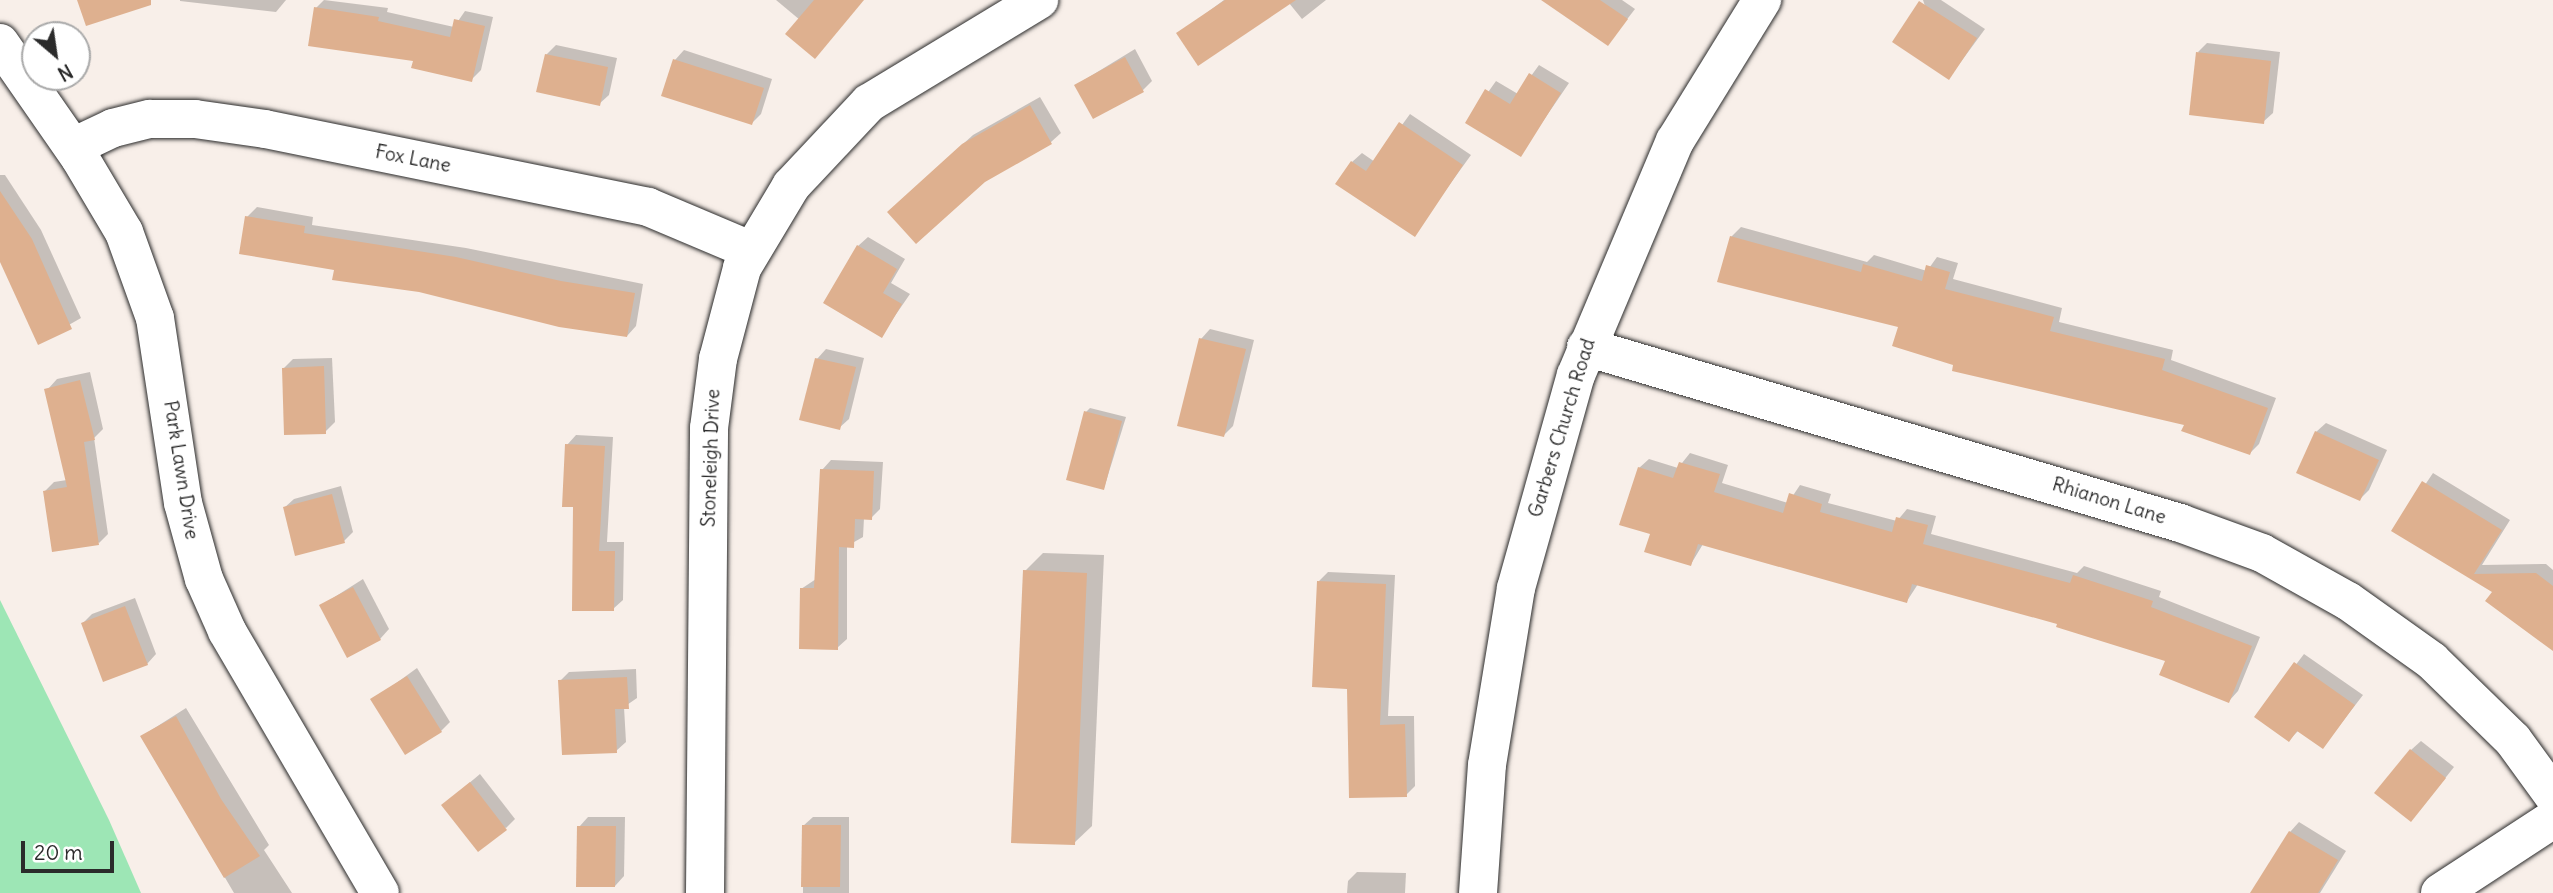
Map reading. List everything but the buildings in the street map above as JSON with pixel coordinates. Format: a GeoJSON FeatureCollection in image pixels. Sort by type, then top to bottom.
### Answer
{"type":"FeatureCollection","features":[{"type":"Feature","properties":{"kind":"street","name":"Garbers Church Road"},"geometry":{"type":"LineString","coordinates":[[1478,893],[1487,765],[1516,588],[1546,470],[1586,347],[1675,141],[1758,2]]}},
{"type":"Feature","properties":{"kind":"street","name":"Stoneleigh Drive"},"geometry":{"type":"LineString","coordinates":[[705,893],[709,428],[723,337],[750,250],[807,166],[869,103],[1020,4]]}},
{"type":"Feature","properties":{"kind":"street","name":"Park Lawn Drive"},"geometry":{"type":"LineString","coordinates":[[0,43],[72,147],[124,232],[149,293],[183,503],[213,600],[380,893]]}},
{"type":"Feature","properties":{"kind":"street","name":"Fox Lane"},"geometry":{"type":"LineString","coordinates":[[72,147],[113,128],[150,119],[195,119],[265,129],[648,207],[750,250]]}},
{"type":"Feature","properties":{"kind":"street","name":"Rhianon Lane"},"geometry":{"type":"LineString","coordinates":[[1586,347],[2180,523],[2262,553],[2348,601],[2455,680],[2513,740],[2553,795]]}},
{"type":"Feature","properties":{"kind":"street"},"geometry":{"type":"LineString","coordinates":[[2440,893],[2553,819]]}},
{"type":"Feature","properties":{"kind":"green space"},"geometry":{"type":"Polygon","coordinates":[[[0,600],[109,820],[141,893],[0,893],[0,600]]]}}]}
